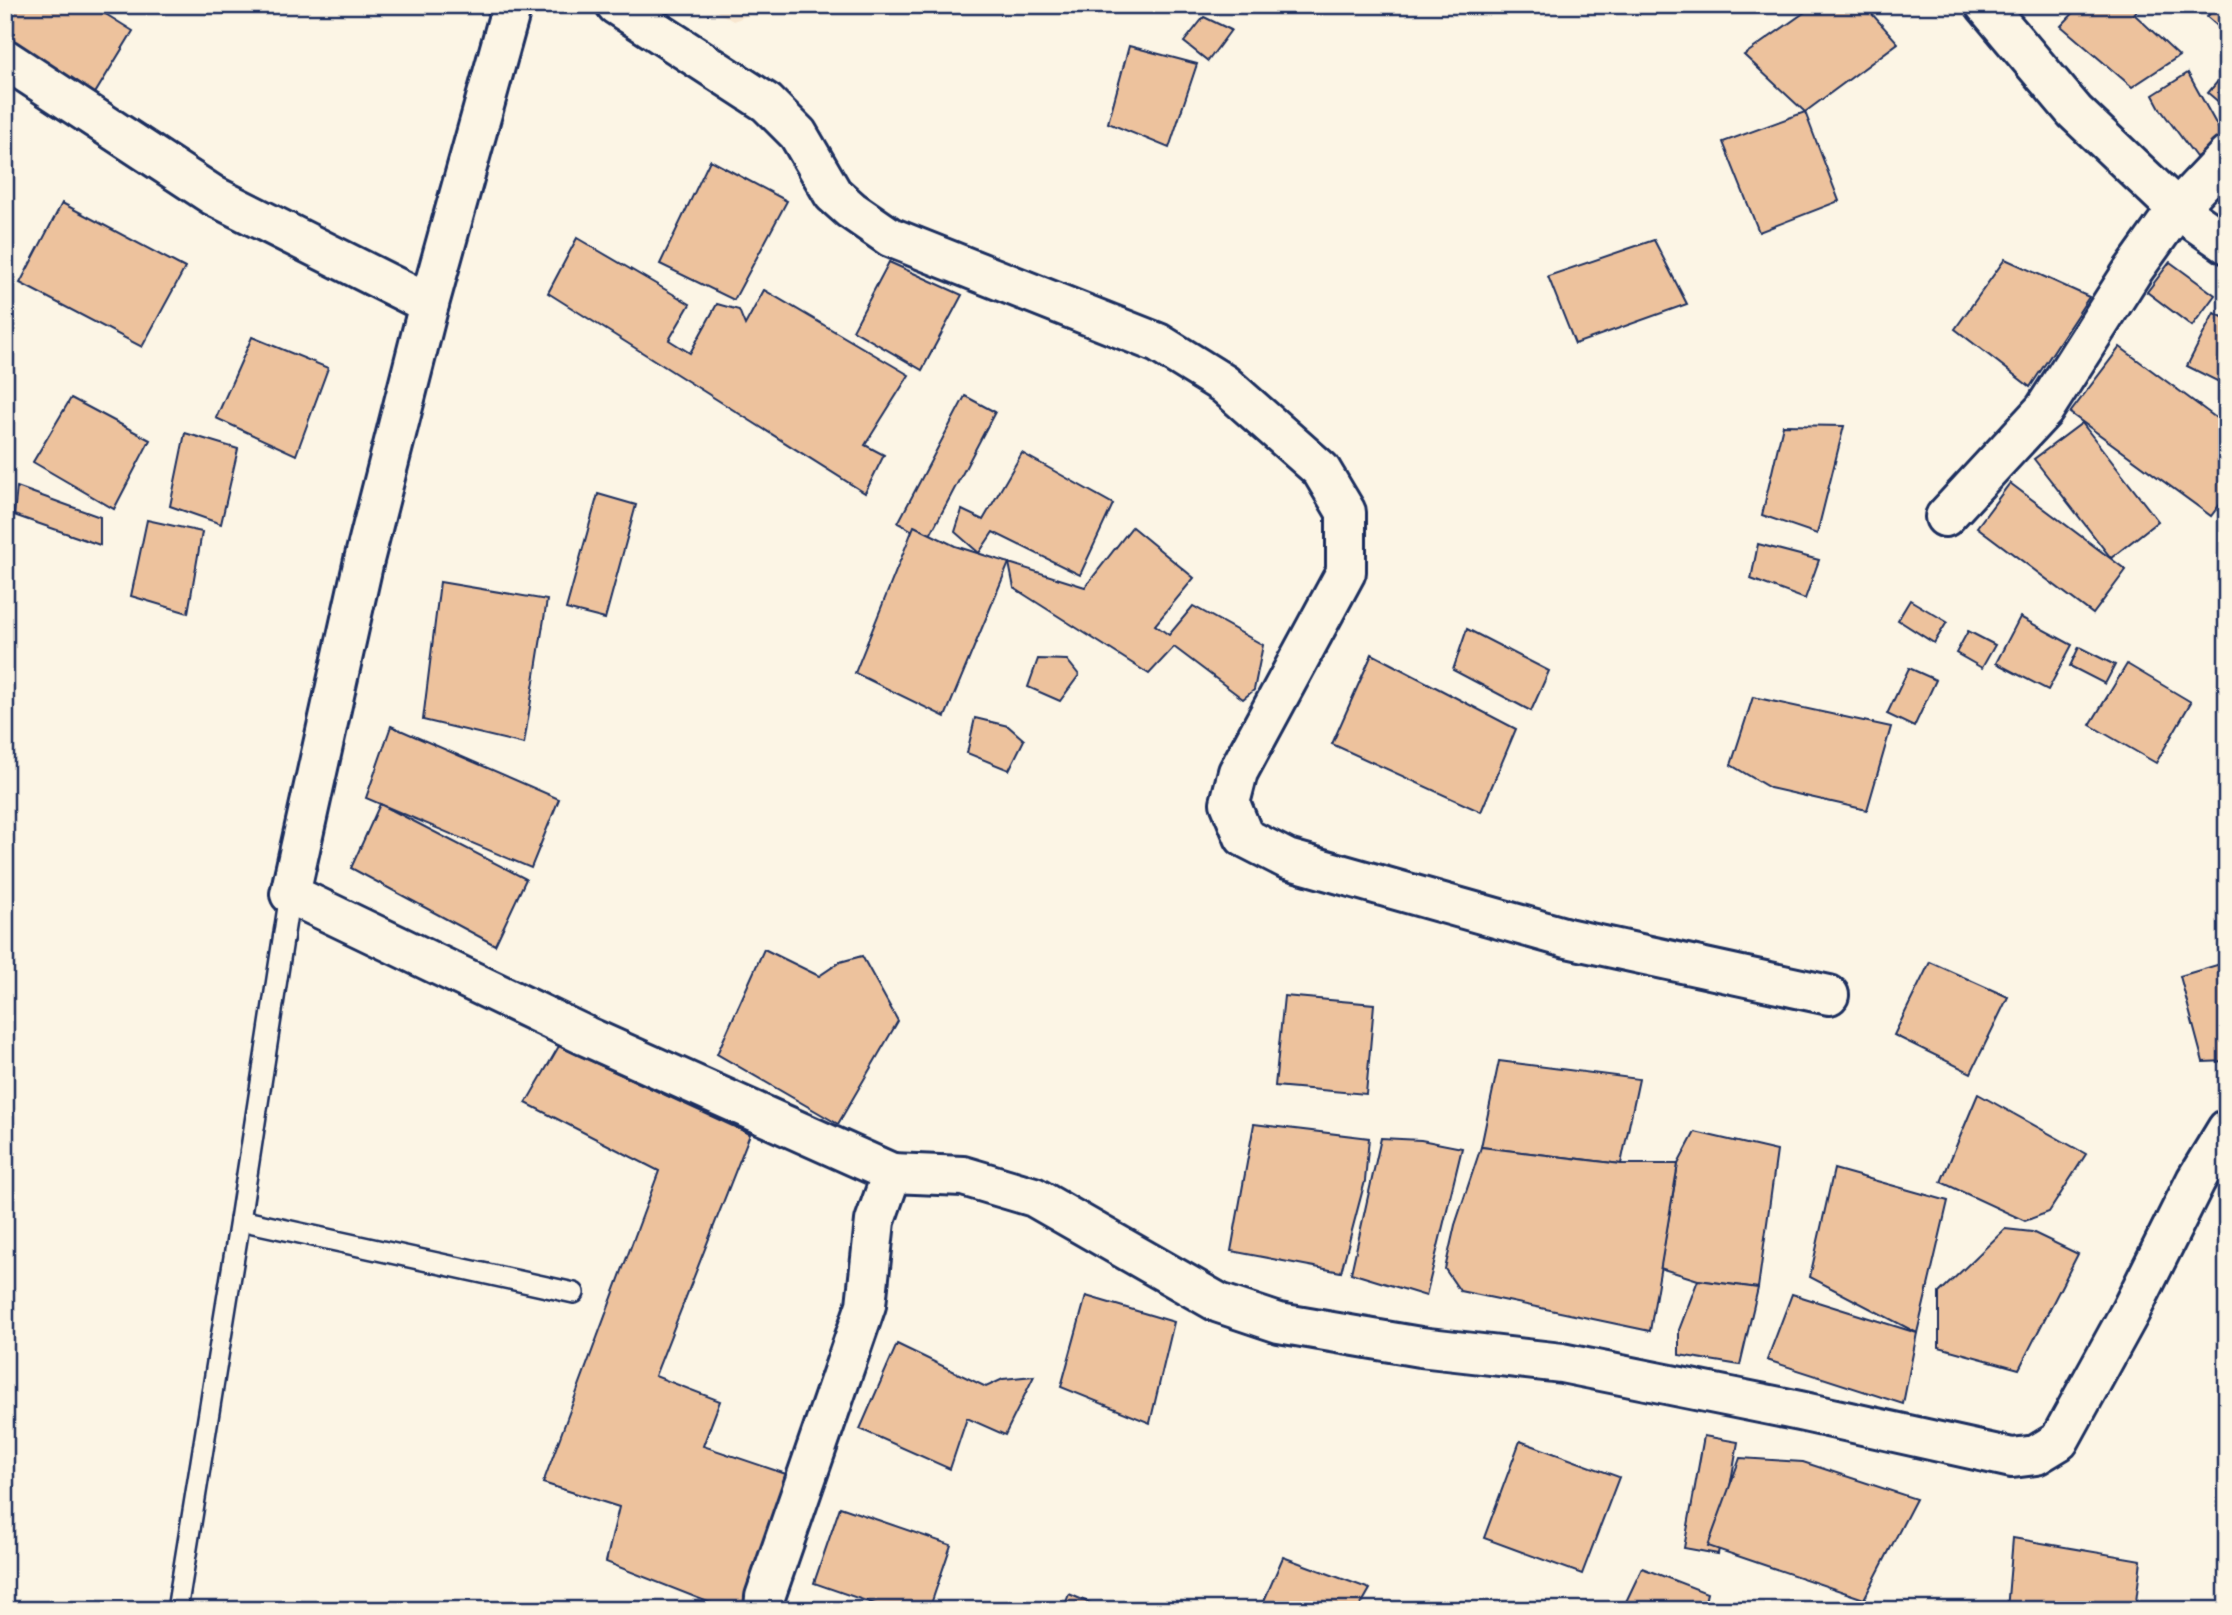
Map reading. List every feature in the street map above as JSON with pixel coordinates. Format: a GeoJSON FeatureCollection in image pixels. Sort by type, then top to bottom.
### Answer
{"type":"FeatureCollection","features":[{"type":"Feature","properties":{"kind":"street"},"geometry":{"type":"LineString","coordinates":[[512,5],[429,304],[364,560],[290,894],[586,1036],[892,1173],[963,1176],[1034,1197],[1219,1303],[1279,1323],[1420,1347],[1562,1363],[2012,1458],[2036,1455],[2059,1441],[2130,1312],[2196,1180],[2227,1129]]}},
{"type":"Feature","properties":{"kind":"street"},"geometry":{"type":"LineString","coordinates":[[616,5],[766,103],[797,134],[834,194],[851,210],[890,237],[1158,343],[1224,384],[1321,470],[1346,512],[1346,572],[1238,772],[1230,803],[1244,837],[1287,859],[1567,938],[1829,995]]}},
{"type":"Feature","properties":{"kind":"street"},"geometry":{"type":"LineString","coordinates":[[1985,5],[2074,112],[2177,209],[2227,244]]}},
{"type":"Feature","properties":{"kind":"street"},"geometry":{"type":"LineString","coordinates":[[5,59],[214,196],[429,304]]}},
{"type":"Feature","properties":{"kind":"street"},"geometry":{"type":"LineString","coordinates":[[1945,517],[2044,410],[2132,272],[2177,209],[2227,156]]}},
{"type":"Feature","properties":{"kind":"street"},"geometry":{"type":"LineString","coordinates":[[764,1610],[765,1597],[866,1305],[875,1221],[892,1173]]}},
{"type":"Feature","properties":{"kind":"lane"},"geometry":{"type":"LineString","coordinates":[[177,1610],[290,894]]}},
{"type":"Feature","properties":{"kind":"lane"},"geometry":{"type":"LineString","coordinates":[[240,1220],[574,1293]]}},
{"type":"Feature","properties":{"kind":"shaded area"},"geometry":{"type":"Polygon","coordinates":[[[706,5],[776,5],[733,21],[706,5]]]}},
{"type":"Feature","properties":{"kind":"building"},"geometry":{"type":"Polygon","coordinates":[[[18,5],[91,5],[133,31],[94,95],[5,37],[5,26],[18,5]]]}},
{"type":"Feature","properties":{"kind":"building"},"geometry":{"type":"Polygon","coordinates":[[[1815,5],[1864,5],[1898,43],[1805,112],[1744,55],[1815,5]]]}},
{"type":"Feature","properties":{"kind":"building"},"geometry":{"type":"Polygon","coordinates":[[[2081,5],[2142,5],[2134,14],[2179,56],[2132,87],[2061,26],[2081,5]]]}},
{"type":"Feature","properties":{"kind":"building"},"geometry":{"type":"Polygon","coordinates":[[[2217,5],[2227,5],[2227,34],[2207,17],[2217,5]]]}},
{"type":"Feature","properties":{"kind":"building"},"geometry":{"type":"Polygon","coordinates":[[[1204,17],[1231,30],[1208,61],[1184,42],[1204,17]]]}},
{"type":"Feature","properties":{"kind":"building"},"geometry":{"type":"Polygon","coordinates":[[[1129,46],[1197,64],[1169,148],[1108,123],[1129,46]]]}},
{"type":"Feature","properties":{"kind":"building"},"geometry":{"type":"Polygon","coordinates":[[[2188,73],[2225,140],[2196,157],[2153,95],[2188,73]]]}},
{"type":"Feature","properties":{"kind":"building"},"geometry":{"type":"Polygon","coordinates":[[[2223,75],[2227,78],[2227,109],[2208,93],[2223,75]]]}},
{"type":"Feature","properties":{"kind":"building"},"geometry":{"type":"Polygon","coordinates":[[[1805,112],[1839,201],[1759,232],[1723,142],[1805,112]]]}},
{"type":"Feature","properties":{"kind":"building"},"geometry":{"type":"Polygon","coordinates":[[[710,160],[787,201],[734,300],[660,264],[710,160]]]}},
{"type":"Feature","properties":{"kind":"building"},"geometry":{"type":"Polygon","coordinates":[[[62,203],[185,268],[142,347],[20,283],[62,203]]]}},
{"type":"Feature","properties":{"kind":"building"},"geometry":{"type":"Polygon","coordinates":[[[577,238],[690,304],[669,340],[690,353],[717,304],[739,310],[745,325],[764,290],[909,375],[865,445],[884,455],[865,493],[548,293],[577,238]]]}},
{"type":"Feature","properties":{"kind":"building"},"geometry":{"type":"Polygon","coordinates":[[[1654,240],[1687,304],[1575,344],[1548,276],[1654,240]]]}},
{"type":"Feature","properties":{"kind":"building"},"geometry":{"type":"Polygon","coordinates":[[[2005,259],[2089,297],[2030,387],[1955,329],[2005,259]]]}},
{"type":"Feature","properties":{"kind":"building"},"geometry":{"type":"Polygon","coordinates":[[[889,262],[962,295],[922,370],[853,330],[889,262]]]}},
{"type":"Feature","properties":{"kind":"building"},"geometry":{"type":"Polygon","coordinates":[[[2170,262],[2215,295],[2192,326],[2147,292],[2170,262]]]}},
{"type":"Feature","properties":{"kind":"building"},"geometry":{"type":"Polygon","coordinates":[[[2214,313],[2227,319],[2227,386],[2187,366],[2214,313]]]}},
{"type":"Feature","properties":{"kind":"building"},"geometry":{"type":"Polygon","coordinates":[[[252,337],[328,368],[296,455],[216,418],[252,337]]]}},
{"type":"Feature","properties":{"kind":"building"},"geometry":{"type":"Polygon","coordinates":[[[2120,347],[2227,426],[2227,495],[2211,516],[2070,413],[2120,347]]]}},
{"type":"Feature","properties":{"kind":"building"},"geometry":{"type":"Polygon","coordinates":[[[965,396],[995,412],[928,539],[898,523],[965,396]]]}},
{"type":"Feature","properties":{"kind":"building"},"geometry":{"type":"Polygon","coordinates":[[[71,398],[150,440],[114,509],[33,462],[71,398]]]}},
{"type":"Feature","properties":{"kind":"building"},"geometry":{"type":"Polygon","coordinates":[[[2082,423],[2158,521],[2111,558],[2034,459],[2082,423]]]}},
{"type":"Feature","properties":{"kind":"building"},"geometry":{"type":"Polygon","coordinates":[[[1783,425],[1844,426],[1817,534],[1762,515],[1783,425]]]}},
{"type":"Feature","properties":{"kind":"building"},"geometry":{"type":"Polygon","coordinates":[[[185,433],[238,449],[221,524],[170,506],[185,433]]]}},
{"type":"Feature","properties":{"kind":"building"},"geometry":{"type":"Polygon","coordinates":[[[1022,453],[1113,504],[1080,575],[993,532],[979,553],[955,532],[962,510],[983,520],[1022,453]]]}},
{"type":"Feature","properties":{"kind":"building"},"geometry":{"type":"Polygon","coordinates":[[[2010,483],[2126,570],[2093,614],[1977,527],[2010,483]]]}},
{"type":"Feature","properties":{"kind":"building"},"geometry":{"type":"Polygon","coordinates":[[[17,487],[100,517],[100,545],[14,515],[17,487]]]}},
{"type":"Feature","properties":{"kind":"building"},"geometry":{"type":"Polygon","coordinates":[[[598,494],[636,505],[605,619],[566,609],[598,494]]]}},
{"type":"Feature","properties":{"kind":"building"},"geometry":{"type":"Polygon","coordinates":[[[147,520],[202,532],[188,613],[131,596],[147,520]]]}},
{"type":"Feature","properties":{"kind":"building"},"geometry":{"type":"Polygon","coordinates":[[[914,526],[955,546],[1009,563],[945,717],[855,673],[914,526]]]}},
{"type":"Feature","properties":{"kind":"building"},"geometry":{"type":"Polygon","coordinates":[[[1132,527],[1194,578],[1155,625],[1169,635],[1193,606],[1263,645],[1254,690],[1243,699],[1174,647],[1149,674],[1014,588],[1009,563],[1085,587],[1132,527]]]}},
{"type":"Feature","properties":{"kind":"building"},"geometry":{"type":"Polygon","coordinates":[[[1758,544],[1819,560],[1805,599],[1751,579],[1758,544]]]}},
{"type":"Feature","properties":{"kind":"building"},"geometry":{"type":"Polygon","coordinates":[[[440,582],[547,600],[524,744],[423,720],[440,582]]]}},
{"type":"Feature","properties":{"kind":"building"},"geometry":{"type":"Polygon","coordinates":[[[1910,600],[1947,622],[1934,643],[1898,620],[1910,600]]]}},
{"type":"Feature","properties":{"kind":"building"},"geometry":{"type":"Polygon","coordinates":[[[2020,617],[2072,645],[2048,690],[1996,663],[2020,617]]]}},
{"type":"Feature","properties":{"kind":"building"},"geometry":{"type":"Polygon","coordinates":[[[1467,629],[1549,671],[1531,711],[1453,670],[1467,629]]]}},
{"type":"Feature","properties":{"kind":"building"},"geometry":{"type":"Polygon","coordinates":[[[1968,631],[1995,645],[1982,668],[1956,653],[1968,631]]]}},
{"type":"Feature","properties":{"kind":"building"},"geometry":{"type":"Polygon","coordinates":[[[2079,647],[2115,665],[2105,684],[2070,666],[2079,647]]]}},
{"type":"Feature","properties":{"kind":"building"},"geometry":{"type":"Polygon","coordinates":[[[1372,654],[1516,729],[1481,812],[1332,744],[1372,654]]]}},
{"type":"Feature","properties":{"kind":"building"},"geometry":{"type":"Polygon","coordinates":[[[1038,659],[1067,660],[1079,675],[1060,701],[1028,687],[1038,659]]]}},
{"type":"Feature","properties":{"kind":"building"},"geometry":{"type":"Polygon","coordinates":[[[2127,664],[2191,702],[2156,763],[2090,725],[2127,664]]]}},
{"type":"Feature","properties":{"kind":"building"},"geometry":{"type":"Polygon","coordinates":[[[1909,668],[1936,680],[1914,727],[1887,714],[1909,668]]]}},
{"type":"Feature","properties":{"kind":"building"},"geometry":{"type":"Polygon","coordinates":[[[1753,697],[1891,727],[1867,810],[1770,788],[1731,765],[1753,697]]]}},
{"type":"Feature","properties":{"kind":"building"},"geometry":{"type":"Polygon","coordinates":[[[975,718],[1008,726],[1024,740],[1009,770],[967,753],[975,718]]]}},
{"type":"Feature","properties":{"kind":"building"},"geometry":{"type":"Polygon","coordinates":[[[391,726],[559,799],[531,868],[366,798],[391,726]]]}},
{"type":"Feature","properties":{"kind":"building"},"geometry":{"type":"Polygon","coordinates":[[[380,804],[526,879],[495,945],[351,868],[380,804]]]}},
{"type":"Feature","properties":{"kind":"building"},"geometry":{"type":"Polygon","coordinates":[[[764,949],[819,976],[840,962],[862,956],[898,1021],[838,1124],[717,1054],[764,949]]]}},
{"type":"Feature","properties":{"kind":"building"},"geometry":{"type":"Polygon","coordinates":[[[1930,962],[2008,997],[1971,1073],[1894,1035],[1930,962]]]}},
{"type":"Feature","properties":{"kind":"building"},"geometry":{"type":"Polygon","coordinates":[[[2227,962],[2227,1061],[2203,1062],[2180,976],[2227,962]]]}},
{"type":"Feature","properties":{"kind":"building"},"geometry":{"type":"Polygon","coordinates":[[[1284,996],[1374,1004],[1366,1094],[1275,1086],[1284,996]]]}},
{"type":"Feature","properties":{"kind":"building"},"geometry":{"type":"Polygon","coordinates":[[[559,1046],[750,1134],[655,1376],[720,1401],[703,1446],[786,1474],[746,1610],[728,1610],[606,1562],[619,1507],[543,1483],[659,1171],[526,1103],[559,1046]]]}},
{"type":"Feature","properties":{"kind":"building"},"geometry":{"type":"Polygon","coordinates":[[[1499,1061],[1639,1079],[1621,1164],[1481,1147],[1499,1061]]]}},
{"type":"Feature","properties":{"kind":"building"},"geometry":{"type":"Polygon","coordinates":[[[1978,1094],[2086,1154],[2049,1212],[2025,1221],[1941,1182],[1978,1094]]]}},
{"type":"Feature","properties":{"kind":"building"},"geometry":{"type":"Polygon","coordinates":[[[1254,1124],[1369,1138],[1365,1181],[1341,1272],[1231,1251],[1254,1124]]]}},
{"type":"Feature","properties":{"kind":"building"},"geometry":{"type":"Polygon","coordinates":[[[1695,1132],[1777,1151],[1758,1288],[1698,1280],[1660,1268],[1678,1164],[1695,1132]]]}},
{"type":"Feature","properties":{"kind":"building"},"geometry":{"type":"Polygon","coordinates":[[[1381,1138],[1421,1140],[1462,1148],[1426,1296],[1351,1273],[1381,1138]]]}},
{"type":"Feature","properties":{"kind":"building"},"geometry":{"type":"Polygon","coordinates":[[[1481,1147],[1621,1164],[1678,1164],[1650,1331],[1460,1291],[1445,1269],[1455,1225],[1481,1147]]]}},
{"type":"Feature","properties":{"kind":"building"},"geometry":{"type":"Polygon","coordinates":[[[1834,1169],[1948,1201],[1917,1333],[1810,1277],[1834,1169]]]}},
{"type":"Feature","properties":{"kind":"building"},"geometry":{"type":"Polygon","coordinates":[[[2005,1229],[2032,1232],[2078,1254],[2019,1369],[1939,1347],[1939,1293],[2005,1229]]]}},
{"type":"Feature","properties":{"kind":"building"},"geometry":{"type":"Polygon","coordinates":[[[1698,1280],[1758,1288],[1740,1365],[1679,1355],[1679,1330],[1698,1280]]]}},
{"type":"Feature","properties":{"kind":"building"},"geometry":{"type":"Polygon","coordinates":[[[1792,1294],[1917,1333],[1903,1404],[1767,1360],[1792,1294]]]}},
{"type":"Feature","properties":{"kind":"building"},"geometry":{"type":"Polygon","coordinates":[[[1086,1296],[1174,1322],[1150,1423],[1061,1387],[1086,1296]]]}},
{"type":"Feature","properties":{"kind":"building"},"geometry":{"type":"Polygon","coordinates":[[[897,1344],[986,1387],[1003,1379],[1034,1376],[1005,1435],[967,1418],[950,1469],[860,1429],[897,1344]]]}},
{"type":"Feature","properties":{"kind":"building"},"geometry":{"type":"Polygon","coordinates":[[[1704,1436],[1738,1442],[1718,1554],[1684,1548],[1704,1436]]]}},
{"type":"Feature","properties":{"kind":"building"},"geometry":{"type":"Polygon","coordinates":[[[1520,1441],[1619,1477],[1582,1574],[1484,1538],[1520,1441]]]}},
{"type":"Feature","properties":{"kind":"building"},"geometry":{"type":"Polygon","coordinates":[[[1740,1458],[1803,1462],[1916,1499],[1864,1599],[1708,1546],[1740,1458]]]}},
{"type":"Feature","properties":{"kind":"building"},"geometry":{"type":"Polygon","coordinates":[[[840,1507],[951,1545],[929,1610],[892,1610],[814,1583],[840,1507]]]}},
{"type":"Feature","properties":{"kind":"building"},"geometry":{"type":"Polygon","coordinates":[[[2013,1538],[2141,1560],[2135,1610],[2007,1610],[2013,1538]]]}},
{"type":"Feature","properties":{"kind":"building"},"geometry":{"type":"Polygon","coordinates":[[[1283,1557],[1370,1589],[1358,1610],[1260,1610],[1283,1557]]]}},
{"type":"Feature","properties":{"kind":"building"},"geometry":{"type":"Polygon","coordinates":[[[1642,1568],[1707,1593],[1703,1610],[1622,1610],[1642,1568]]]}},
{"type":"Feature","properties":{"kind":"building"},"geometry":{"type":"Polygon","coordinates":[[[1069,1594],[1106,1610],[1063,1610],[1069,1594]]]}}]}
